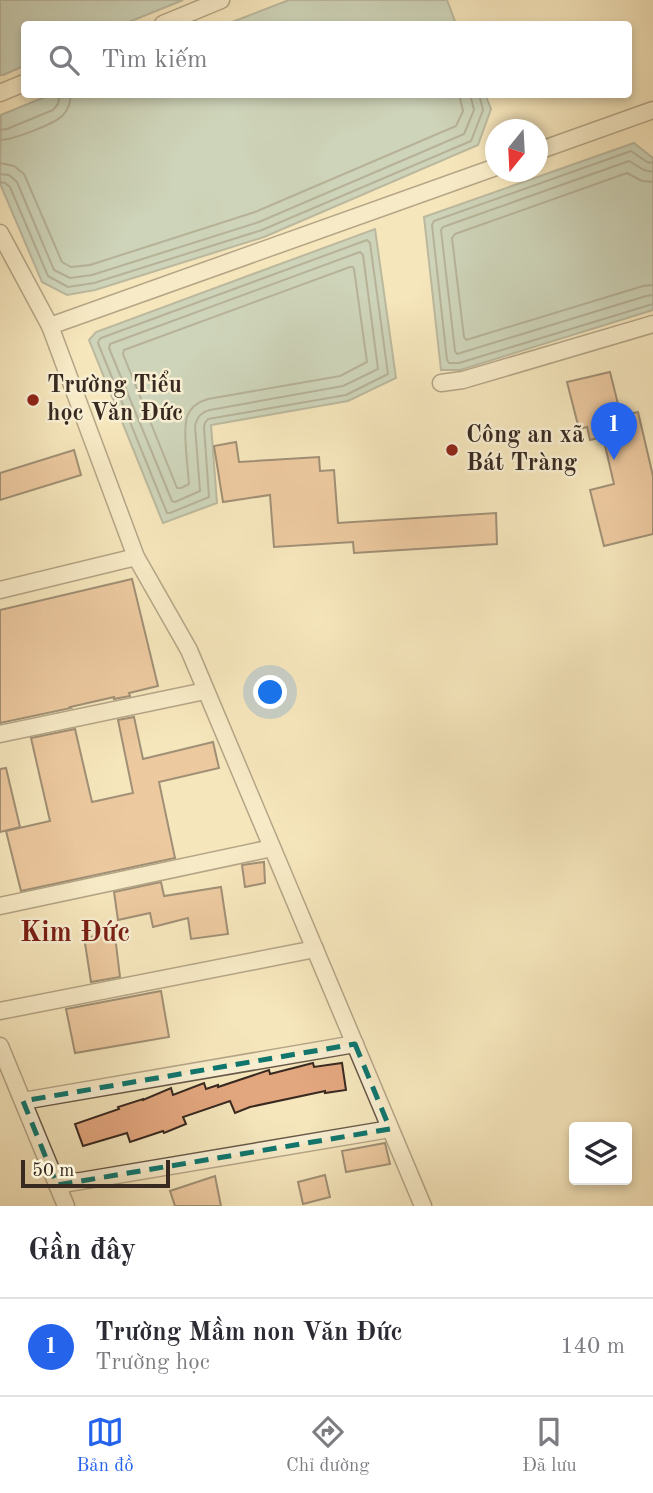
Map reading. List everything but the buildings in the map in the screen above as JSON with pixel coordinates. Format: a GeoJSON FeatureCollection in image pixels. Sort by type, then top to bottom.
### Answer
{"type":"FeatureCollection","features":[{"type":"Feature","properties":{"kind":"street"},"geometry":{"type":"LineString","coordinates":[[170,21],[221,0]]}},
{"type":"Feature","properties":{"kind":"street"},"geometry":{"type":"LineString","coordinates":[[0,93],[21,84]]}},
{"type":"Feature","properties":{"kind":"street"},"geometry":{"type":"LineString","coordinates":[[548,148],[653,110]]}},
{"type":"Feature","properties":{"kind":"street"},"geometry":{"type":"LineString","coordinates":[[50,326],[485,171]]}},
{"type":"Feature","properties":{"kind":"street"},"geometry":{"type":"LineString","coordinates":[[0,233],[50,326],[136,557],[189,650],[423,1206]]}},
{"type":"Feature","properties":{"kind":"street"},"geometry":{"type":"LineString","coordinates":[[441,383],[463,380],[653,324]]}},
{"type":"Feature","properties":{"kind":"street"},"geometry":{"type":"LineString","coordinates":[[0,590],[136,557]]}},
{"type":"Feature","properties":{"kind":"street"},"geometry":{"type":"LineString","coordinates":[[0,734],[205,691]]}},
{"type":"Feature","properties":{"kind":"street"},"geometry":{"type":"LineString","coordinates":[[0,906],[272,848]]}},
{"type":"Feature","properties":{"kind":"street"},"geometry":{"type":"LineString","coordinates":[[0,1011],[315,949]]}},
{"type":"Feature","properties":{"kind":"street"},"geometry":{"type":"LineString","coordinates":[[23,1101],[355,1044]]}},
{"type":"Feature","properties":{"kind":"street"},"geometry":{"type":"LineString","coordinates":[[0,1046],[66,1206]]}},
{"type":"Feature","properties":{"kind":"street"},"geometry":{"type":"LineString","coordinates":[[57,1185],[390,1129]]}},
{"type":"Feature","properties":{"kind":"highlighted area"},"geometry":{"type":"Polygon","coordinates":[[[355,1044],[390,1129],[57,1185],[23,1101],[355,1044]]]}},
{"type":"Feature","properties":{"kind":"water"},"geometry":{"type":"Polygon","coordinates":[[[0,0],[183,0],[131,21],[21,21],[21,67],[0,75],[0,0]]]}},
{"type":"Feature","properties":{"kind":"water"},"geometry":{"type":"Polygon","coordinates":[[[289,0],[447,0],[455,21],[235,21],[289,0]]]}},
{"type":"Feature","properties":{"kind":"water"},"geometry":{"type":"Polygon","coordinates":[[[42,98],[487,98],[491,109],[485,119],[478,145],[264,237],[95,290],[67,295],[42,282],[1,186],[1,115],[42,98]]]}},
{"type":"Feature","properties":{"kind":"water"},"geometry":{"type":"Polygon","coordinates":[[[634,143],[653,158],[653,310],[460,370],[441,370],[424,217],[523,182],[548,182],[548,173],[634,143]]]}},
{"type":"Feature","properties":{"kind":"water"},"geometry":{"type":"Polygon","coordinates":[[[375,229],[396,378],[348,401],[211,425],[217,503],[163,523],[89,340],[96,332],[375,229]]]}},
{"type":"Feature","properties":{"kind":"place","name":"Trường Tiểu học Văn Đức"},"geometry":{"type":"Point","coordinates":[33,400]}},
{"type":"Feature","properties":{"kind":"place","name":"Công an xã Bát Tràng"},"geometry":{"type":"Point","coordinates":[452,450]}},
{"type":"Feature","properties":{"kind":"place","name":"Trường Mầm non Văn Đức"},"geometry":{"type":"Point","coordinates":[614,460]}},
{"type":"Feature","properties":{"kind":"district","name":"Kim Đức"},"geometry":{"type":"Point","coordinates":[75,934]}}]}
